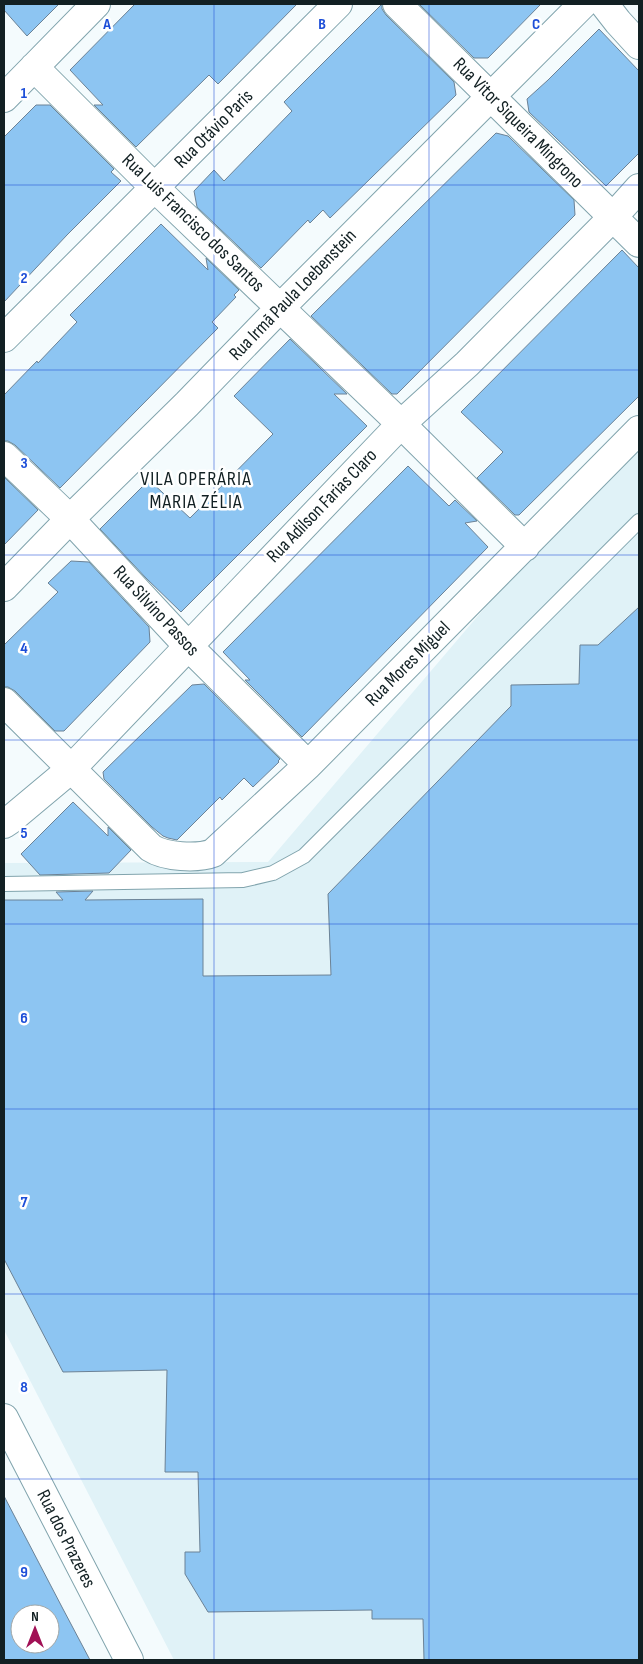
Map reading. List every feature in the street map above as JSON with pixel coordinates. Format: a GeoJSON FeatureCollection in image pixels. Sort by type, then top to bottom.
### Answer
{"type":"FeatureCollection","features":[{"type":"Feature","properties":{"kind":"street"},"geometry":{"type":"LineString","coordinates":[[4,98],[96,4]]}},
{"type":"Feature","properties":{"kind":"street","name":"Rua Otávio Paris"},"geometry":{"type":"LineString","coordinates":[[4,338],[338,4]]}},
{"type":"Feature","properties":{"kind":"street","name":"Rua Vitor Siqueira Mingrono"},"geometry":{"type":"LineString","coordinates":[[397,4],[639,243]]}},
{"type":"Feature","properties":{"kind":"street","name":"Rua Irmã Paula Loebenstein"},"geometry":{"type":"LineString","coordinates":[[4,587],[583,4]]}},
{"type":"Feature","properties":{"kind":"street"},"geometry":{"type":"LineString","coordinates":[[604,4],[639,45]]}},
{"type":"Feature","properties":{"kind":"street","name":"Rua Luis Francisco dos Santos"},"geometry":{"type":"LineString","coordinates":[[34,66],[156,188],[281,307],[525,547]]}},
{"type":"Feature","properties":{"kind":"street","name":"Rua Adilson Farias Claro"},"geometry":{"type":"LineString","coordinates":[[4,824],[71,769],[401,424],[466,364],[613,217],[639,188]]}},
{"type":"Feature","properties":{"kind":"street","name":"Rua Mores Miguel"},"geometry":{"type":"LineString","coordinates":[[71,769],[150,848],[158,853],[182,856],[208,855],[213,853],[308,765],[639,430]]}},
{"type":"Feature","properties":{"kind":"street","name":"Rua Silvino Passos"},"geometry":{"type":"LineString","coordinates":[[4,456],[70,519],[188,646],[308,765]]}},
{"type":"Feature","properties":{"kind":"street"},"geometry":{"type":"LineString","coordinates":[[4,702],[71,769]]}},
{"type":"Feature","properties":{"kind":"street","name":"Rua dos Prazeres"},"geometry":{"type":"LineString","coordinates":[[4,1418],[129,1660]]}},
{"type":"Feature","properties":{"kind":"lane"},"geometry":{"type":"LineString","coordinates":[[4,884],[243,880],[273,873],[304,856],[639,521]]}},
{"type":"Feature","properties":{"kind":"shaded area"},"geometry":{"type":"Polygon","coordinates":[[[639,427],[639,1660],[174,1660],[4,1330],[4,863],[268,862],[639,427]]]}},
{"type":"Feature","properties":{"kind":"building"},"geometry":{"type":"Polygon","coordinates":[[[4,4],[59,4],[27,36],[4,10],[4,4]]]}},
{"type":"Feature","properties":{"kind":"building"},"geometry":{"type":"Polygon","coordinates":[[[135,4],[297,4],[218,84],[209,75],[136,147],[94,105],[103,105],[70,70],[135,4]]]}},
{"type":"Feature","properties":{"kind":"building"},"geometry":{"type":"Polygon","coordinates":[[[382,4],[382,9],[386,15],[454,82],[456,95],[330,218],[323,210],[310,223],[308,220],[261,268],[197,207],[194,191],[214,170],[224,181],[292,111],[284,102],[382,4]]]}},
{"type":"Feature","properties":{"kind":"building"},"geometry":{"type":"Polygon","coordinates":[[[419,4],[541,4],[488,58],[474,58],[419,4]]]}},
{"type":"Feature","properties":{"kind":"building"},"geometry":{"type":"Polygon","coordinates":[[[599,29],[639,71],[639,153],[606,186],[529,112],[527,99],[599,29]]]}},
{"type":"Feature","properties":{"kind":"building"},"geometry":{"type":"Polygon","coordinates":[[[36,105],[50,105],[114,169],[111,172],[121,181],[4,302],[4,137],[36,105]]]}},
{"type":"Feature","properties":{"kind":"building"},"geometry":{"type":"Polygon","coordinates":[[[496,133],[508,136],[574,200],[575,215],[397,394],[392,394],[311,316],[496,133]]]}},
{"type":"Feature","properties":{"kind":"building"},"geometry":{"type":"Polygon","coordinates":[[[161,224],[208,270],[206,258],[239,290],[234,295],[236,297],[212,322],[218,328],[60,488],[15,445],[4,441],[4,395],[77,322],[70,315],[161,224]]]}},
{"type":"Feature","properties":{"kind":"building"},"geometry":{"type":"Polygon","coordinates":[[[622,250],[639,268],[639,396],[519,515],[515,515],[477,478],[503,452],[461,412],[622,250]]]}},
{"type":"Feature","properties":{"kind":"building"},"geometry":{"type":"Polygon","coordinates":[[[290,339],[347,394],[334,394],[367,426],[181,612],[100,529],[149,480],[190,518],[273,434],[234,396],[290,339]]]}},
{"type":"Feature","properties":{"kind":"building"},"geometry":{"type":"Polygon","coordinates":[[[408,466],[449,506],[455,500],[477,521],[465,523],[488,547],[302,737],[245,680],[250,680],[223,652],[408,466]]]}},
{"type":"Feature","properties":{"kind":"building"},"geometry":{"type":"Polygon","coordinates":[[[4,477],[38,510],[4,545],[4,477]]]}},
{"type":"Feature","properties":{"kind":"building"},"geometry":{"type":"Polygon","coordinates":[[[71,561],[89,562],[149,627],[150,642],[64,731],[55,731],[15,691],[4,687],[4,645],[58,592],[48,583],[71,561]]]}},
{"type":"Feature","properties":{"kind":"building"},"geometry":{"type":"Polygon","coordinates":[[[639,607],[639,1660],[424,1660],[423,1619],[372,1619],[372,1610],[208,1612],[185,1574],[185,1552],[200,1552],[198,1472],[165,1472],[167,1370],[63,1372],[4,1259],[4,900],[63,900],[56,892],[93,891],[85,900],[203,899],[203,976],[331,975],[328,894],[511,706],[511,685],[579,684],[580,645],[598,645],[639,607]]]}},
{"type":"Feature","properties":{"kind":"building"},"geometry":{"type":"Polygon","coordinates":[[[204,684],[280,759],[253,787],[244,778],[222,800],[220,797],[177,840],[163,836],[152,827],[104,779],[103,772],[192,685],[204,684]]]}},
{"type":"Feature","properties":{"kind":"building"},"geometry":{"type":"Polygon","coordinates":[[[73,802],[108,836],[108,827],[131,850],[109,873],[40,875],[21,854],[73,802]]]}},
{"type":"Feature","properties":{"kind":"building"},"geometry":{"type":"Polygon","coordinates":[[[4,1496],[90,1660],[4,1660],[4,1496]]]}},
{"type":"Feature","properties":{"kind":"district","name":"VILA OPERÁRIA MARIA ZÉLIA"},"geometry":{"type":"Point","coordinates":[196,490]}}]}
